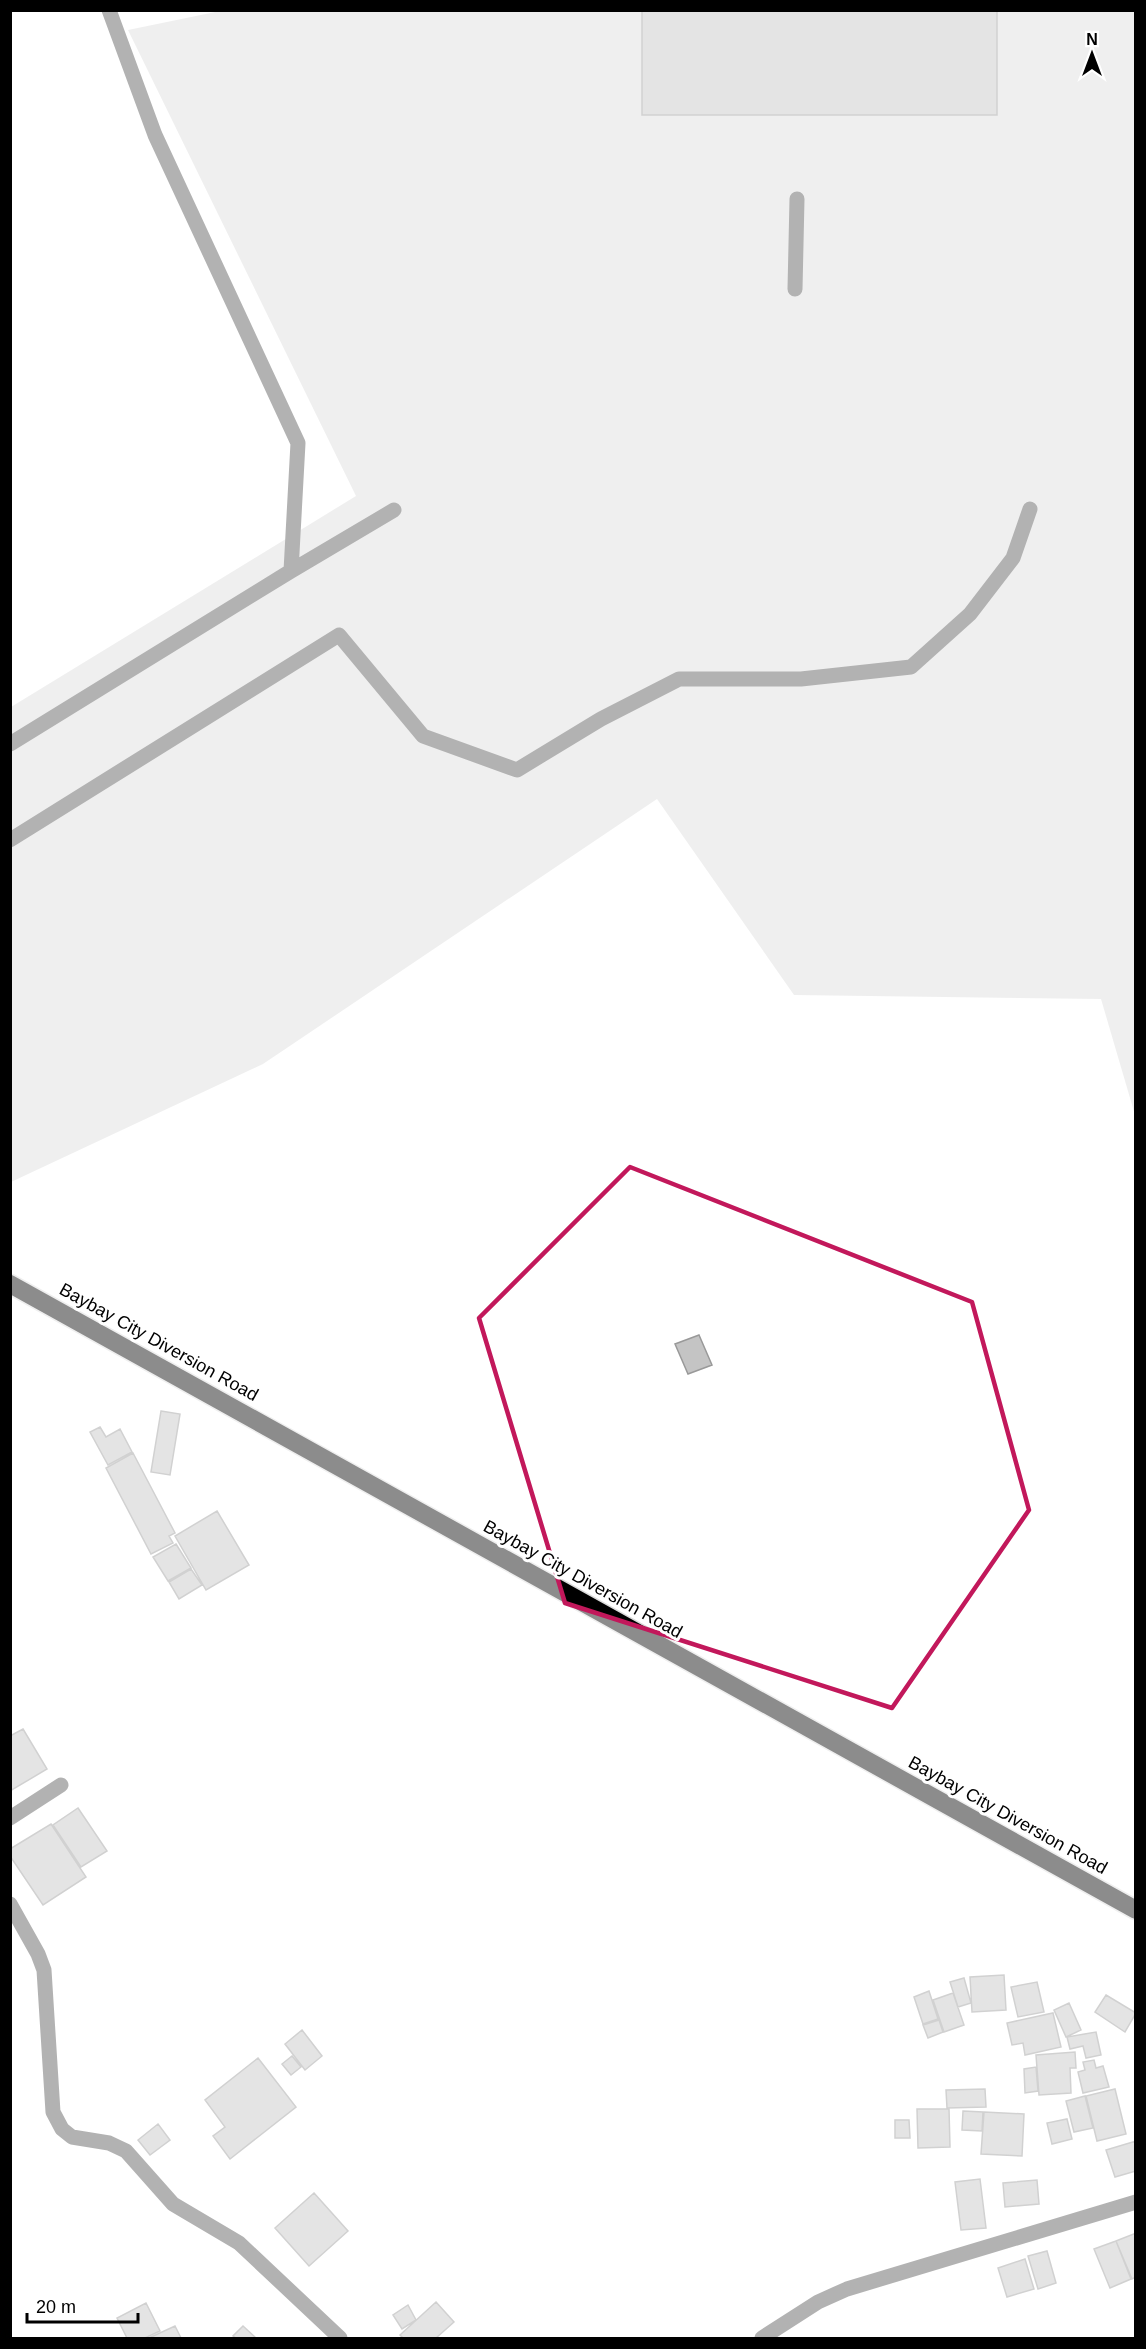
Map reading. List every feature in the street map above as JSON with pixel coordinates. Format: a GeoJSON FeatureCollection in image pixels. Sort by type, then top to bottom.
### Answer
{"type":"FeatureCollection","features":[{"type":"Feature","properties":{"kind":"highway","name":"Baybay City Diversion Road"},"geometry":{"type":"LineString","coordinates":[[10,1284],[1136,1910]]}},
{"type":"Feature","properties":{"kind":"street"},"geometry":{"type":"LineString","coordinates":[[109,10],[154,135],[298,443],[291,571]]}},
{"type":"Feature","properties":{"kind":"street"},"geometry":{"type":"LineString","coordinates":[[795,289],[796,199]]}},
{"type":"Feature","properties":{"kind":"street"},"geometry":{"type":"LineString","coordinates":[[10,840],[339,635],[423,736],[517,771],[601,719],[679,679],[801,679],[911,667],[970,614],[1012,558],[1030,509]]}},
{"type":"Feature","properties":{"kind":"street"},"geometry":{"type":"LineString","coordinates":[[10,744],[394,510]]}},
{"type":"Feature","properties":{"kind":"street"},"geometry":{"type":"LineString","coordinates":[[10,1818],[61,1785]]}},
{"type":"Feature","properties":{"kind":"street"},"geometry":{"type":"LineString","coordinates":[[10,1904],[38,1954],[44,1971],[53,2112],[56,2121],[72,2137],[109,2143],[126,2151],[174,2204],[239,2243],[340,2338]]}},
{"type":"Feature","properties":{"kind":"street"},"geometry":{"type":"LineString","coordinates":[[762,2338],[819,2302],[847,2289],[1136,2202]]}},
{"type":"Feature","properties":{"kind":"highlighted area"},"geometry":{"type":"Polygon","coordinates":[[[630,1167],[972,1302],[1029,1510],[892,1708],[565,1603],[479,1318],[630,1167]]]}},
{"type":"Feature","properties":{"kind":"shaded area"},"geometry":{"type":"Polygon","coordinates":[[[225,10],[1135,11],[1135,1115],[1101,999],[794,995],[657,799],[263,1064],[11,1182],[11,707],[356,496],[128,30],[225,10]]]}},
{"type":"Feature","properties":{"kind":"building"},"geometry":{"type":"Polygon","coordinates":[[[642,10],[997,10],[997,115],[642,115],[642,10]]]}},
{"type":"Feature","properties":{"kind":"building"},"geometry":{"type":"Polygon","coordinates":[[[699,1335],[712,1365],[688,1374],[675,1344],[699,1335]]]}},
{"type":"Feature","properties":{"kind":"building"},"geometry":{"type":"Polygon","coordinates":[[[161,1411],[180,1414],[170,1475],[151,1472],[161,1411]]]}},
{"type":"Feature","properties":{"kind":"building"},"geometry":{"type":"Polygon","coordinates":[[[100,1427],[106,1437],[120,1429],[132,1452],[108,1465],[90,1432],[100,1427]]]}},
{"type":"Feature","properties":{"kind":"building"},"geometry":{"type":"Polygon","coordinates":[[[133,1453],[175,1533],[169,1536],[173,1543],[151,1554],[106,1468],[133,1453]]]}},
{"type":"Feature","properties":{"kind":"building"},"geometry":{"type":"Polygon","coordinates":[[[217,1511],[249,1565],[206,1590],[175,1536],[217,1511]]]}},
{"type":"Feature","properties":{"kind":"building"},"geometry":{"type":"Polygon","coordinates":[[[176,1544],[191,1568],[168,1581],[153,1557],[176,1544]]]}},
{"type":"Feature","properties":{"kind":"building"},"geometry":{"type":"Polygon","coordinates":[[[191,1569],[202,1585],[179,1599],[169,1582],[191,1569]]]}},
{"type":"Feature","properties":{"kind":"building"},"geometry":{"type":"Polygon","coordinates":[[[23,1729],[47,1769],[10,1791],[10,1736],[23,1729]]]}},
{"type":"Feature","properties":{"kind":"building"},"geometry":{"type":"Polygon","coordinates":[[[78,1808],[107,1851],[81,1867],[53,1825],[78,1808]]]}},
{"type":"Feature","properties":{"kind":"building"},"geometry":{"type":"Polygon","coordinates":[[[51,1824],[86,1877],[43,1905],[10,1856],[10,1849],[51,1824]]]}},
{"type":"Feature","properties":{"kind":"building"},"geometry":{"type":"Polygon","coordinates":[[[1004,1975],[1006,2010],[972,2012],[970,1977],[1004,1975]]]}},
{"type":"Feature","properties":{"kind":"building"},"geometry":{"type":"Polygon","coordinates":[[[964,1978],[971,2003],[958,2007],[950,1982],[964,1978]]]}},
{"type":"Feature","properties":{"kind":"building"},"geometry":{"type":"Polygon","coordinates":[[[1037,1982],[1044,2012],[1018,2017],[1011,1987],[1037,1982]]]}},
{"type":"Feature","properties":{"kind":"building"},"geometry":{"type":"Polygon","coordinates":[[[929,1991],[938,2019],[923,2024],[914,1997],[929,1991]]]}},
{"type":"Feature","properties":{"kind":"building"},"geometry":{"type":"Polygon","coordinates":[[[953,1993],[964,2025],[944,2032],[933,2000],[953,1993]]]}},
{"type":"Feature","properties":{"kind":"building"},"geometry":{"type":"Polygon","coordinates":[[[1106,1995],[1136,2013],[1125,2032],[1095,2012],[1106,1995]]]}},
{"type":"Feature","properties":{"kind":"building"},"geometry":{"type":"Polygon","coordinates":[[[1069,2003],[1081,2030],[1066,2037],[1054,2010],[1069,2003]]]}},
{"type":"Feature","properties":{"kind":"building"},"geometry":{"type":"Polygon","coordinates":[[[1053,2013],[1061,2047],[1025,2055],[1023,2043],[1012,2045],[1007,2023],[1053,2013]]]}},
{"type":"Feature","properties":{"kind":"building"},"geometry":{"type":"Polygon","coordinates":[[[939,2020],[943,2032],[928,2038],[923,2025],[939,2020]]]}},
{"type":"Feature","properties":{"kind":"building"},"geometry":{"type":"Polygon","coordinates":[[[302,2030],[322,2056],[305,2070],[285,2044],[302,2030]]]}},
{"type":"Feature","properties":{"kind":"building"},"geometry":{"type":"Polygon","coordinates":[[[1096,2032],[1101,2055],[1086,2058],[1083,2046],[1070,2049],[1067,2037],[1096,2032]]]}},
{"type":"Feature","properties":{"kind":"building"},"geometry":{"type":"Polygon","coordinates":[[[1075,2052],[1076,2068],[1070,2068],[1071,2093],[1039,2095],[1036,2055],[1075,2052]]]}},
{"type":"Feature","properties":{"kind":"building"},"geometry":{"type":"Polygon","coordinates":[[[292,2056],[301,2067],[291,2075],[282,2064],[292,2056]]]}},
{"type":"Feature","properties":{"kind":"building"},"geometry":{"type":"Polygon","coordinates":[[[258,2058],[296,2107],[230,2159],[213,2136],[225,2127],[205,2100],[258,2058]]]}},
{"type":"Feature","properties":{"kind":"building"},"geometry":{"type":"Polygon","coordinates":[[[1094,2060],[1096,2068],[1103,2066],[1109,2087],[1083,2093],[1078,2072],[1085,2070],[1083,2062],[1094,2060]]]}},
{"type":"Feature","properties":{"kind":"building"},"geometry":{"type":"Polygon","coordinates":[[[1036,2067],[1038,2091],[1025,2093],[1024,2069],[1036,2067]]]}},
{"type":"Feature","properties":{"kind":"building"},"geometry":{"type":"Polygon","coordinates":[[[985,2089],[986,2107],[947,2108],[946,2090],[985,2089]]]}},
{"type":"Feature","properties":{"kind":"building"},"geometry":{"type":"Polygon","coordinates":[[[1115,2089],[1126,2134],[1097,2141],[1086,2096],[1115,2089]]]}},
{"type":"Feature","properties":{"kind":"building"},"geometry":{"type":"Polygon","coordinates":[[[1085,2096],[1093,2128],[1074,2132],[1066,2101],[1085,2096]]]}},
{"type":"Feature","properties":{"kind":"building"},"geometry":{"type":"Polygon","coordinates":[[[917,2109],[949,2109],[950,2147],[918,2148],[917,2109]]]}},
{"type":"Feature","properties":{"kind":"building"},"geometry":{"type":"Polygon","coordinates":[[[963,2111],[983,2112],[982,2131],[962,2130],[963,2111]]]}},
{"type":"Feature","properties":{"kind":"building"},"geometry":{"type":"Polygon","coordinates":[[[984,2112],[1024,2114],[1022,2156],[981,2154],[984,2112]]]}},
{"type":"Feature","properties":{"kind":"building"},"geometry":{"type":"Polygon","coordinates":[[[1067,2119],[1072,2139],[1052,2144],[1047,2123],[1067,2119]]]}},
{"type":"Feature","properties":{"kind":"building"},"geometry":{"type":"Polygon","coordinates":[[[895,2120],[909,2120],[910,2138],[895,2138],[895,2120]]]}},
{"type":"Feature","properties":{"kind":"building"},"geometry":{"type":"Polygon","coordinates":[[[158,2124],[170,2140],[150,2155],[138,2140],[158,2124]]]}},
{"type":"Feature","properties":{"kind":"building"},"geometry":{"type":"Polygon","coordinates":[[[1136,2141],[1136,2171],[1115,2177],[1106,2150],[1136,2141]]]}},
{"type":"Feature","properties":{"kind":"building"},"geometry":{"type":"Polygon","coordinates":[[[980,2179],[986,2228],[961,2230],[955,2182],[980,2179]]]}},
{"type":"Feature","properties":{"kind":"building"},"geometry":{"type":"Polygon","coordinates":[[[1037,2180],[1039,2204],[1005,2207],[1003,2183],[1037,2180]]]}},
{"type":"Feature","properties":{"kind":"building"},"geometry":{"type":"Polygon","coordinates":[[[314,2193],[348,2231],[309,2266],[275,2228],[314,2193]]]}},
{"type":"Feature","properties":{"kind":"building"},"geometry":{"type":"Polygon","coordinates":[[[1136,2233],[1136,2277],[1132,2279],[1116,2241],[1136,2233]]]}},
{"type":"Feature","properties":{"kind":"building"},"geometry":{"type":"Polygon","coordinates":[[[1116,2241],[1131,2279],[1110,2288],[1094,2249],[1116,2241]]]}},
{"type":"Feature","properties":{"kind":"building"},"geometry":{"type":"Polygon","coordinates":[[[1047,2251],[1056,2283],[1038,2289],[1028,2256],[1047,2251]]]}},
{"type":"Feature","properties":{"kind":"building"},"geometry":{"type":"Polygon","coordinates":[[[1025,2259],[1034,2289],[1007,2297],[998,2268],[1025,2259]]]}},
{"type":"Feature","properties":{"kind":"building"},"geometry":{"type":"Polygon","coordinates":[[[436,2302],[454,2322],[436,2338],[403,2338],[400,2335],[436,2302]]]}},
{"type":"Feature","properties":{"kind":"building"},"geometry":{"type":"Polygon","coordinates":[[[146,2303],[160,2331],[145,2338],[127,2338],[117,2318],[146,2303]]]}},
{"type":"Feature","properties":{"kind":"building"},"geometry":{"type":"Polygon","coordinates":[[[408,2305],[416,2320],[402,2329],[393,2315],[408,2305]]]}},
{"type":"Feature","properties":{"kind":"building"},"geometry":{"type":"Polygon","coordinates":[[[175,2326],[181,2338],[149,2338],[175,2326]]]}},
{"type":"Feature","properties":{"kind":"building"},"geometry":{"type":"Polygon","coordinates":[[[243,2326],[256,2338],[233,2336],[243,2326]]]}}]}
